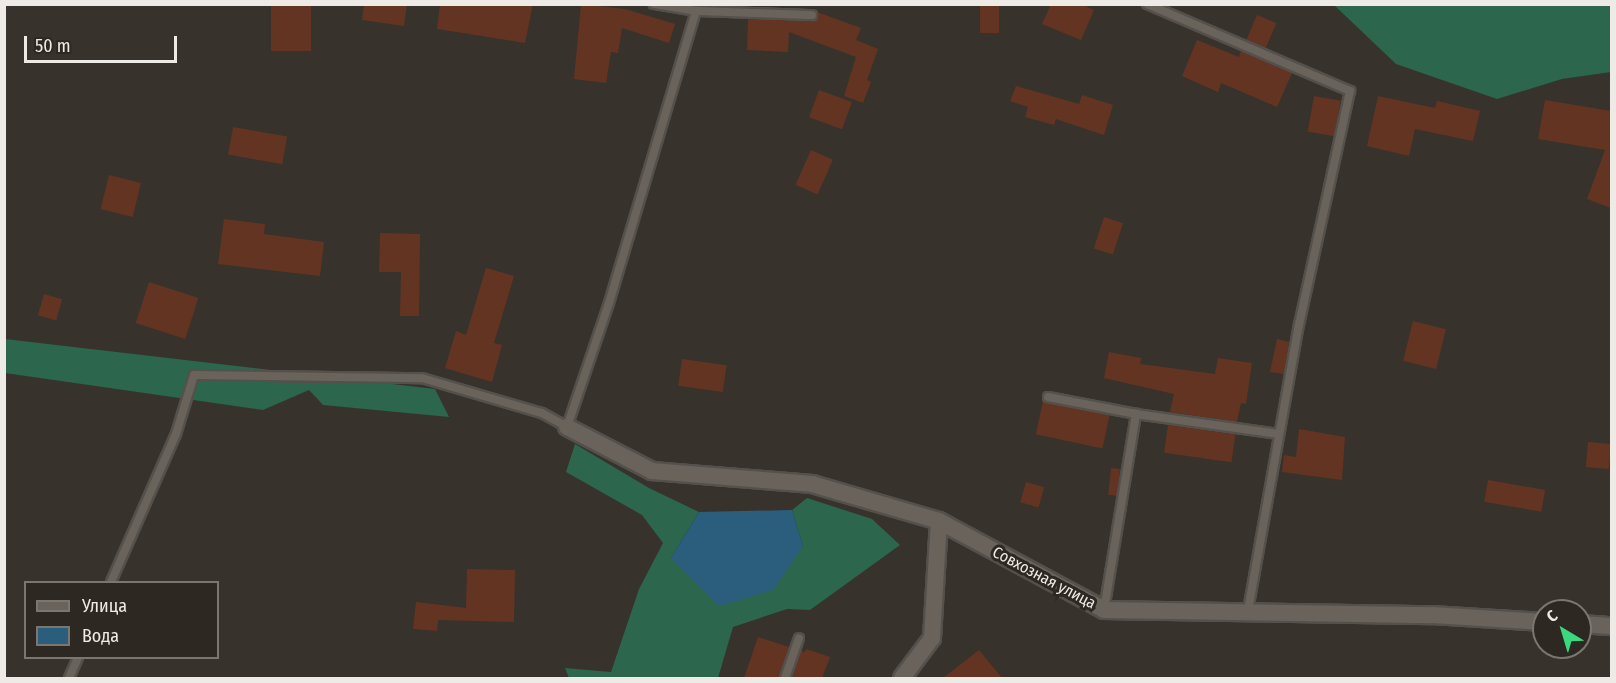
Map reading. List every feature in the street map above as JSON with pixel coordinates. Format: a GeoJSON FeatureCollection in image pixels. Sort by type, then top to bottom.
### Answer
{"type":"FeatureCollection","features":[{"type":"Feature","properties":{"kind":"street","name":"Совхозная улица"},"geometry":{"type":"LineString","coordinates":[[567,427],[652,471],[812,484],[939,521],[1104,610],[1432,615],[1532,621]]}},
{"type":"Feature","properties":{"kind":"street"},"geometry":{"type":"LineString","coordinates":[[906,676],[932,638],[939,521]]}},
{"type":"Feature","properties":{"kind":"street"},"geometry":{"type":"LineString","coordinates":[[1592,625],[1611,626]]}},
{"type":"Feature","properties":{"kind":"lane"},"geometry":{"type":"LineString","coordinates":[[654,4],[696,11],[812,15]]}},
{"type":"Feature","properties":{"kind":"lane"},"geometry":{"type":"LineString","coordinates":[[1147,4],[1350,91],[1299,324],[1248,611]]}},
{"type":"Feature","properties":{"kind":"lane"},"geometry":{"type":"LineString","coordinates":[[111,581],[176,434],[195,375],[422,378],[542,413],[567,427],[609,303],[696,11]]}},
{"type":"Feature","properties":{"kind":"lane"},"geometry":{"type":"LineString","coordinates":[[1048,397],[1136,414],[1279,434]]}},
{"type":"Feature","properties":{"kind":"lane"},"geometry":{"type":"LineString","coordinates":[[1104,610],[1136,414]]}},
{"type":"Feature","properties":{"kind":"lane"},"geometry":{"type":"LineString","coordinates":[[785,678],[798,638]]}},
{"type":"Feature","properties":{"kind":"lane"},"geometry":{"type":"LineString","coordinates":[[69,678],[77,659]]}},
{"type":"Feature","properties":{"kind":"green space"},"geometry":{"type":"Polygon","coordinates":[[[1334,5],[1611,5],[1611,72],[1562,79],[1497,99],[1396,64],[1334,5]]]}},
{"type":"Feature","properties":{"kind":"green space"},"geometry":{"type":"Polygon","coordinates":[[[5,339],[435,389],[449,417],[323,405],[309,390],[263,410],[5,373],[5,339]]]}},
{"type":"Feature","properties":{"kind":"green space"},"geometry":{"type":"Polygon","coordinates":[[[575,444],[649,488],[699,512],[671,558],[803,546],[792,510],[807,498],[872,519],[900,545],[810,610],[787,609],[733,627],[718,678],[569,678],[565,668],[611,672],[639,589],[663,543],[642,515],[566,472],[575,444]]]}},
{"type":"Feature","properties":{"kind":"water"},"geometry":{"type":"Polygon","coordinates":[[[792,510],[803,546],[773,590],[719,606],[671,558],[699,512],[792,510]]]}},
{"type":"Feature","properties":{"kind":"building"},"geometry":{"type":"Polygon","coordinates":[[[271,4],[311,4],[311,51],[271,51],[271,4]]]}},
{"type":"Feature","properties":{"kind":"building"},"geometry":{"type":"Polygon","coordinates":[[[364,4],[407,4],[404,26],[362,20],[364,4]]]}},
{"type":"Feature","properties":{"kind":"building"},"geometry":{"type":"Polygon","coordinates":[[[440,4],[533,4],[525,43],[437,29],[440,4]]]}},
{"type":"Feature","properties":{"kind":"building"},"geometry":{"type":"Polygon","coordinates":[[[581,4],[625,9],[675,24],[669,43],[622,28],[618,53],[611,52],[606,83],[574,79],[581,4]]]}},
{"type":"Feature","properties":{"kind":"building"},"geometry":{"type":"Polygon","coordinates":[[[980,4],[999,4],[999,33],[980,33],[980,4]]]}},
{"type":"Feature","properties":{"kind":"building"},"geometry":{"type":"Polygon","coordinates":[[[1051,4],[1081,4],[1094,10],[1081,40],[1042,24],[1051,4]]]}},
{"type":"Feature","properties":{"kind":"building"},"geometry":{"type":"Polygon","coordinates":[[[817,12],[861,28],[856,40],[878,49],[867,80],[871,82],[863,103],[844,96],[856,57],[789,32],[788,52],[747,50],[748,19],[812,21],[818,18],[817,12]]]}},
{"type":"Feature","properties":{"kind":"building"},"geometry":{"type":"Polygon","coordinates":[[[1257,15],[1276,23],[1266,48],[1246,40],[1257,15]]]}},
{"type":"Feature","properties":{"kind":"building"},"geometry":{"type":"Polygon","coordinates":[[[1197,40],[1239,57],[1241,51],[1292,73],[1277,107],[1221,83],[1218,92],[1182,76],[1197,40]]]}},
{"type":"Feature","properties":{"kind":"building"},"geometry":{"type":"Polygon","coordinates":[[[1016,86],[1079,104],[1082,95],[1113,105],[1104,135],[1056,119],[1054,125],[1025,117],[1028,107],[1010,101],[1016,86]]]}},
{"type":"Feature","properties":{"kind":"building"},"geometry":{"type":"Polygon","coordinates":[[[819,90],[852,102],[842,129],[809,117],[819,90]]]}},
{"type":"Feature","properties":{"kind":"building"},"geometry":{"type":"Polygon","coordinates":[[[1314,96],[1341,101],[1334,136],[1308,131],[1314,96]]]}},
{"type":"Feature","properties":{"kind":"building"},"geometry":{"type":"Polygon","coordinates":[[[1378,96],[1435,108],[1437,101],[1480,111],[1473,141],[1415,129],[1409,156],[1367,146],[1378,96]]]}},
{"type":"Feature","properties":{"kind":"building"},"geometry":{"type":"Polygon","coordinates":[[[1545,100],[1611,111],[1611,208],[1587,199],[1605,150],[1538,139],[1545,100]]]}},
{"type":"Feature","properties":{"kind":"building"},"geometry":{"type":"Polygon","coordinates":[[[233,127],[287,137],[282,164],[228,155],[233,127]]]}},
{"type":"Feature","properties":{"kind":"building"},"geometry":{"type":"Polygon","coordinates":[[[811,150],[833,160],[817,194],[796,185],[811,150]]]}},
{"type":"Feature","properties":{"kind":"building"},"geometry":{"type":"Polygon","coordinates":[[[109,175],[141,183],[133,217],[101,209],[109,175]]]}},
{"type":"Feature","properties":{"kind":"building"},"geometry":{"type":"Polygon","coordinates":[[[1104,217],[1123,223],[1113,255],[1094,248],[1104,217]]]}},
{"type":"Feature","properties":{"kind":"building"},"geometry":{"type":"Polygon","coordinates":[[[224,219],[265,224],[264,234],[324,242],[320,276],[218,264],[224,219]]]}},
{"type":"Feature","properties":{"kind":"building"},"geometry":{"type":"Polygon","coordinates":[[[380,233],[420,234],[419,316],[400,316],[401,272],[379,272],[380,233]]]}},
{"type":"Feature","properties":{"kind":"building"},"geometry":{"type":"Polygon","coordinates":[[[486,268],[514,276],[494,343],[502,345],[492,382],[445,368],[456,331],[466,335],[486,268]]]}},
{"type":"Feature","properties":{"kind":"building"},"geometry":{"type":"Polygon","coordinates":[[[149,282],[198,298],[185,339],[136,323],[149,282]]]}},
{"type":"Feature","properties":{"kind":"building"},"geometry":{"type":"Polygon","coordinates":[[[44,294],[62,299],[56,320],[38,315],[44,294]]]}},
{"type":"Feature","properties":{"kind":"building"},"geometry":{"type":"Polygon","coordinates":[[[1413,321],[1446,329],[1436,369],[1403,361],[1413,321]]]}},
{"type":"Feature","properties":{"kind":"building"},"geometry":{"type":"Polygon","coordinates":[[[1277,339],[1289,342],[1284,374],[1270,372],[1277,339]]]}},
{"type":"Feature","properties":{"kind":"building"},"geometry":{"type":"Polygon","coordinates":[[[1109,352],[1141,358],[1140,364],[1215,374],[1218,358],[1252,363],[1246,404],[1241,403],[1237,422],[1170,412],[1174,394],[1104,378],[1109,352]]]}},
{"type":"Feature","properties":{"kind":"building"},"geometry":{"type":"Polygon","coordinates":[[[682,359],[727,365],[723,392],[678,386],[682,359]]]}},
{"type":"Feature","properties":{"kind":"building"},"geometry":{"type":"Polygon","coordinates":[[[1043,401],[1110,415],[1102,448],[1036,434],[1043,401]]]}},
{"type":"Feature","properties":{"kind":"building"},"geometry":{"type":"Polygon","coordinates":[[[1168,425],[1235,434],[1231,462],[1164,453],[1168,425]]]}},
{"type":"Feature","properties":{"kind":"building"},"geometry":{"type":"Polygon","coordinates":[[[1299,429],[1345,437],[1342,480],[1282,472],[1284,455],[1296,457],[1299,429]]]}},
{"type":"Feature","properties":{"kind":"building"},"geometry":{"type":"Polygon","coordinates":[[[1588,442],[1611,444],[1609,469],[1586,467],[1588,442]]]}},
{"type":"Feature","properties":{"kind":"building"},"geometry":{"type":"Polygon","coordinates":[[[1111,468],[1120,469],[1117,496],[1108,495],[1111,468]]]}},
{"type":"Feature","properties":{"kind":"building"},"geometry":{"type":"Polygon","coordinates":[[[1488,480],[1545,490],[1541,512],[1484,502],[1488,480]]]}},
{"type":"Feature","properties":{"kind":"building"},"geometry":{"type":"Polygon","coordinates":[[[1026,482],[1044,487],[1038,507],[1020,502],[1026,482]]]}},
{"type":"Feature","properties":{"kind":"building"},"geometry":{"type":"Polygon","coordinates":[[[467,569],[515,570],[514,622],[438,620],[437,631],[413,629],[416,602],[466,608],[467,569]]]}},
{"type":"Feature","properties":{"kind":"building"},"geometry":{"type":"Polygon","coordinates":[[[758,637],[789,647],[779,678],[744,678],[758,637]]]}},
{"type":"Feature","properties":{"kind":"building"},"geometry":{"type":"Polygon","coordinates":[[[806,649],[830,657],[822,678],[792,678],[801,651],[805,652],[806,649]]]}},
{"type":"Feature","properties":{"kind":"building"},"geometry":{"type":"Polygon","coordinates":[[[979,650],[1002,678],[943,678],[979,650]]]}}]}
